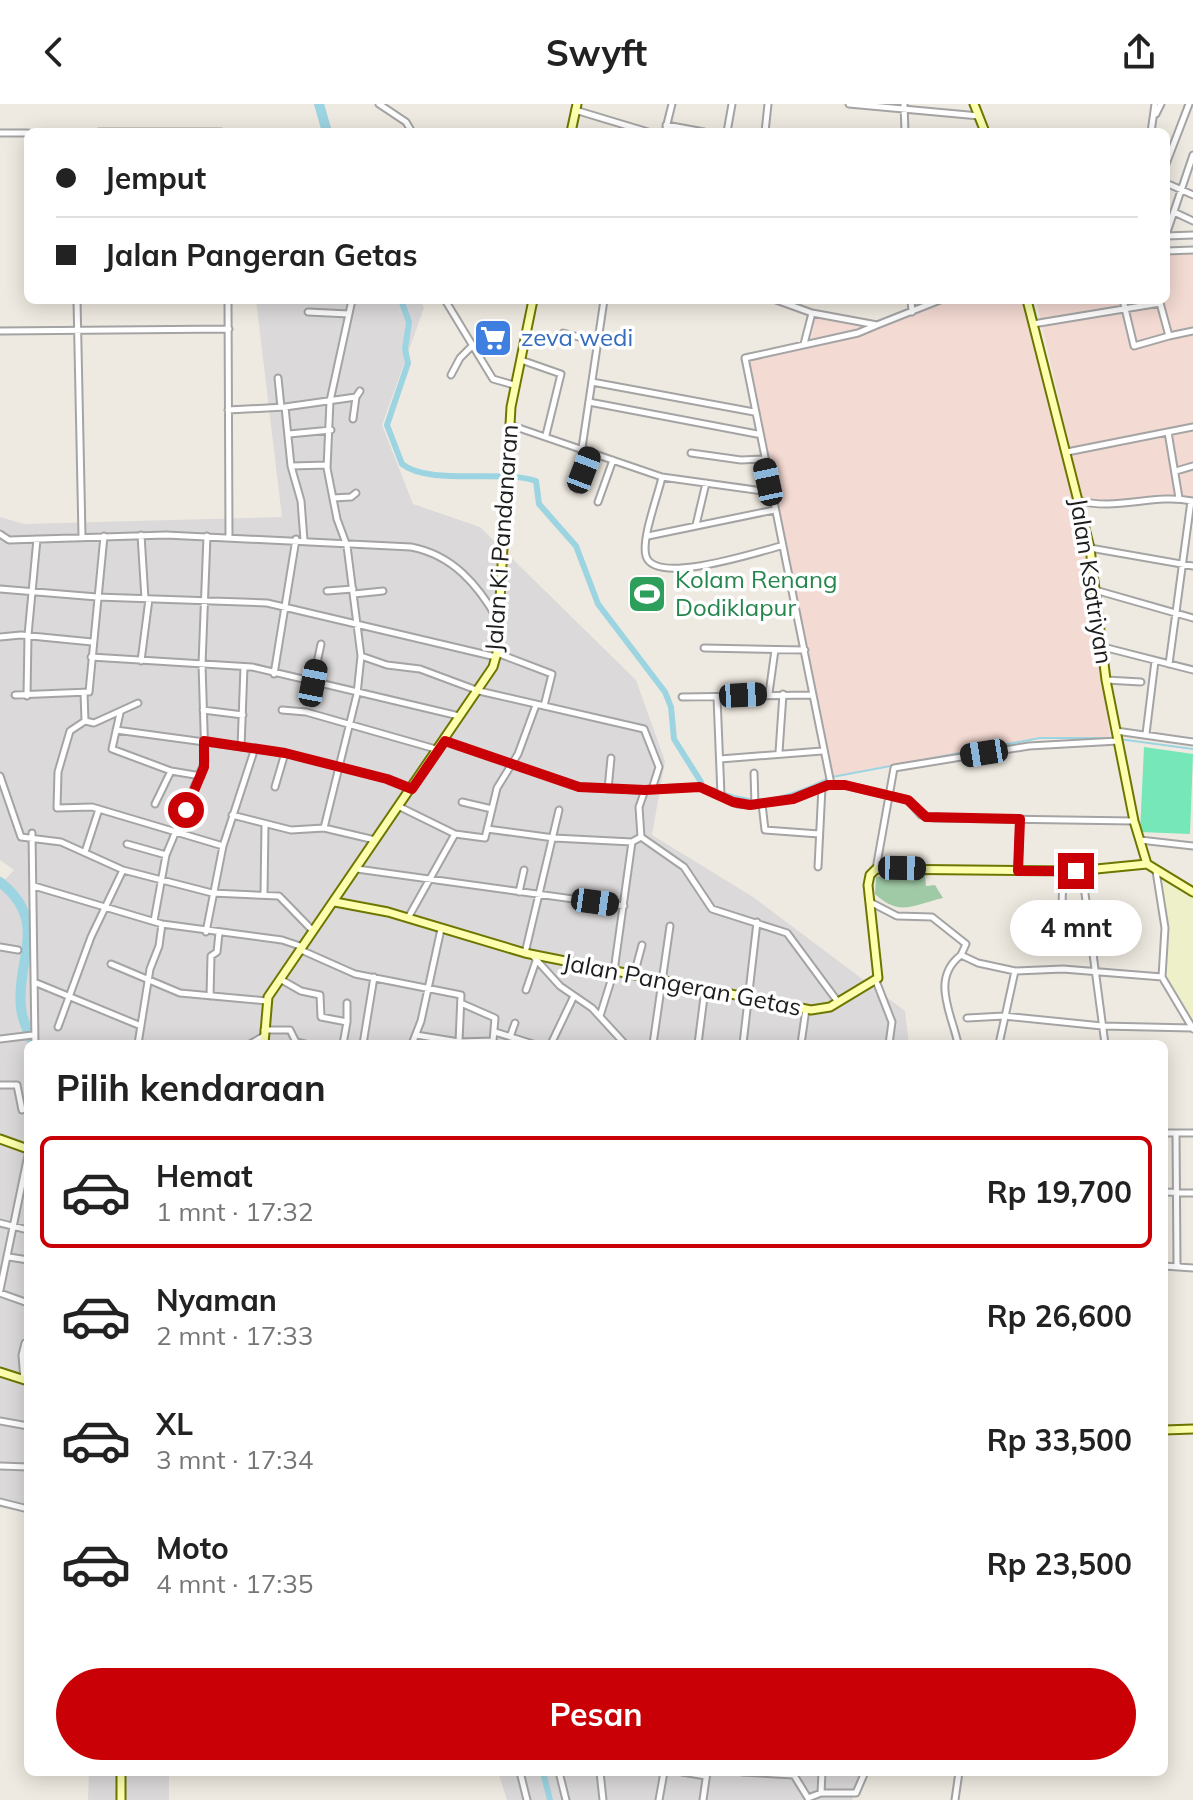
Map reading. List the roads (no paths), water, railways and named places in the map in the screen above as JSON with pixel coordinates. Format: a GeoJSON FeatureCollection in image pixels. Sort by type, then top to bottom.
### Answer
{"type":"FeatureCollection","features":[{"type":"Feature","properties":{"kind":"street"},"geometry":{"type":"LineString","coordinates":[[379,104],[406,122],[410,128]]}},
{"type":"Feature","properties":{"kind":"street"},"geometry":{"type":"LineString","coordinates":[[666,128],[672,104]]}},
{"type":"Feature","properties":{"kind":"street"},"geometry":{"type":"LineString","coordinates":[[728,128],[732,104]]}},
{"type":"Feature","properties":{"kind":"street"},"geometry":{"type":"LineString","coordinates":[[765,128],[768,104]]}},
{"type":"Feature","properties":{"kind":"street"},"geometry":{"type":"LineString","coordinates":[[849,104],[979,116]]}},
{"type":"Feature","properties":{"kind":"street"},"geometry":{"type":"LineString","coordinates":[[974,104],[984,128]]}},
{"type":"Feature","properties":{"kind":"street"},"geometry":{"type":"LineString","coordinates":[[1151,128],[1158,104]]}},
{"type":"Feature","properties":{"kind":"street"},"geometry":{"type":"LineString","coordinates":[[1170,154],[1189,104]]}},
{"type":"Feature","properties":{"kind":"street"},"geometry":{"type":"LineString","coordinates":[[572,128],[576,107],[624,128]]}},
{"type":"Feature","properties":{"kind":"street"},"geometry":{"type":"LineString","coordinates":[[904,107],[905,128]]}},
{"type":"Feature","properties":{"kind":"street"},"geometry":{"type":"LineString","coordinates":[[0,133],[24,133]]}},
{"type":"Feature","properties":{"kind":"street"},"geometry":{"type":"LineString","coordinates":[[1170,224],[1193,155]]}},
{"type":"Feature","properties":{"kind":"street"},"geometry":{"type":"LineString","coordinates":[[1170,185],[1193,195]]}},
{"type":"Feature","properties":{"kind":"street"},"geometry":{"type":"LineString","coordinates":[[1174,212],[1193,221]]}},
{"type":"Feature","properties":{"kind":"street"},"geometry":{"type":"LineString","coordinates":[[1170,236],[1193,235]]}},
{"type":"Feature","properties":{"kind":"street"},"geometry":{"type":"LineString","coordinates":[[1170,251],[1193,250]]}},
{"type":"Feature","properties":{"kind":"street"},"geometry":{"type":"LineString","coordinates":[[77,304],[82,536]]}},
{"type":"Feature","properties":{"kind":"street"},"geometry":{"type":"LineString","coordinates":[[228,304],[229,537]]}},
{"type":"Feature","properties":{"kind":"street"},"geometry":{"type":"LineString","coordinates":[[324,828],[357,694],[361,656],[347,546],[327,465],[330,401],[351,304]]}},
{"type":"Feature","properties":{"kind":"street"},"geometry":{"type":"LineString","coordinates":[[447,304],[493,379],[514,385]]}},
{"type":"Feature","properties":{"kind":"street","name":"Jalan Ki Pandanaran"},"geometry":{"type":"LineString","coordinates":[[264,1037],[267,1001],[280,979],[479,691],[497,655],[509,424],[514,385],[532,304]]}},
{"type":"Feature","properties":{"kind":"street"},"geometry":{"type":"LineString","coordinates":[[582,448],[603,304]]}},
{"type":"Feature","properties":{"kind":"street"},"geometry":{"type":"LineString","coordinates":[[787,304],[812,313],[877,325]]}},
{"type":"Feature","properties":{"kind":"street"},"geometry":{"type":"LineString","coordinates":[[911,304],[912,312]]}},
{"type":"Feature","properties":{"kind":"street"},"geometry":{"type":"LineString","coordinates":[[831,784],[758,434],[746,356],[858,333],[931,304]]}},
{"type":"Feature","properties":{"kind":"street","name":"Jalan Ksatriyan"},"geometry":{"type":"LineString","coordinates":[[1028,304],[1090,548],[1106,680],[1134,821],[1147,864]]}},
{"type":"Feature","properties":{"kind":"street"},"geometry":{"type":"LineString","coordinates":[[1124,304],[1134,346],[1193,331]]}},
{"type":"Feature","properties":{"kind":"street"},"geometry":{"type":"LineString","coordinates":[[1033,324],[1148,304]]}},
{"type":"Feature","properties":{"kind":"street"},"geometry":{"type":"LineString","coordinates":[[1161,304],[1169,336]]}},
{"type":"Feature","properties":{"kind":"street"},"geometry":{"type":"LineString","coordinates":[[308,312],[349,314]]}},
{"type":"Feature","properties":{"kind":"street"},"geometry":{"type":"LineString","coordinates":[[804,344],[812,313]]}},
{"type":"Feature","properties":{"kind":"street"},"geometry":{"type":"LineString","coordinates":[[0,331],[229,329]]}},
{"type":"Feature","properties":{"kind":"street"},"geometry":{"type":"LineString","coordinates":[[563,333],[598,342]]}},
{"type":"Feature","properties":{"kind":"street"},"geometry":{"type":"LineString","coordinates":[[451,375],[460,358],[472,346]]}},
{"type":"Feature","properties":{"kind":"street"},"geometry":{"type":"LineString","coordinates":[[521,360],[561,374],[546,435]]}},
{"type":"Feature","properties":{"kind":"street"},"geometry":{"type":"LineString","coordinates":[[278,378],[289,434],[291,466],[301,501],[304,540]]}},
{"type":"Feature","properties":{"kind":"street"},"geometry":{"type":"LineString","coordinates":[[592,382],[754,412]]}},
{"type":"Feature","properties":{"kind":"street"},"geometry":{"type":"LineString","coordinates":[[228,410],[283,407],[358,394],[353,419]]}},
{"type":"Feature","properties":{"kind":"street"},"geometry":{"type":"LineString","coordinates":[[589,402],[758,434]]}},
{"type":"Feature","properties":{"kind":"street"},"geometry":{"type":"LineString","coordinates":[[509,424],[662,477],[770,492]]}},
{"type":"Feature","properties":{"kind":"street"},"geometry":{"type":"LineString","coordinates":[[1067,452],[1193,427]]}},
{"type":"Feature","properties":{"kind":"street"},"geometry":{"type":"LineString","coordinates":[[289,434],[331,430]]}},
{"type":"Feature","properties":{"kind":"street"},"geometry":{"type":"LineString","coordinates":[[1168,432],[1179,498]]}},
{"type":"Feature","properties":{"kind":"street"},"geometry":{"type":"LineString","coordinates":[[577,489],[591,451]]}},
{"type":"Feature","properties":{"kind":"street"},"geometry":{"type":"LineString","coordinates":[[691,453],[741,460],[763,459]]}},
{"type":"Feature","properties":{"kind":"street"},"geometry":{"type":"LineString","coordinates":[[598,502],[613,460]]}},
{"type":"Feature","properties":{"kind":"street"},"geometry":{"type":"LineString","coordinates":[[291,466],[327,465]]}},
{"type":"Feature","properties":{"kind":"street"},"geometry":{"type":"LineString","coordinates":[[1176,471],[1193,466]]}},
{"type":"Feature","properties":{"kind":"street"},"geometry":{"type":"LineString","coordinates":[[662,477],[648,536],[648,561],[663,570],[781,546]]}},
{"type":"Feature","properties":{"kind":"street"},"geometry":{"type":"LineString","coordinates":[[695,526],[706,483]]}},
{"type":"Feature","properties":{"kind":"street"},"geometry":{"type":"LineString","coordinates":[[333,498],[356,493]]}},
{"type":"Feature","properties":{"kind":"street"},"geometry":{"type":"LineString","coordinates":[[1078,500],[1098,507],[1161,497],[1192,501],[1169,664]]}},
{"type":"Feature","properties":{"kind":"street"},"geometry":{"type":"LineString","coordinates":[[1083,519],[1098,507]]}},
{"type":"Feature","properties":{"kind":"street"},"geometry":{"type":"LineString","coordinates":[[648,536],[774,510]]}},
{"type":"Feature","properties":{"kind":"street"},"geometry":{"type":"LineString","coordinates":[[0,534],[9,540],[104,535],[207,536],[296,539],[347,546],[411,547],[433,554],[476,582],[498,621]]}},
{"type":"Feature","properties":{"kind":"street"},"geometry":{"type":"LineString","coordinates":[[15,695],[89,692],[104,535]]}},
{"type":"Feature","properties":{"kind":"street"},"geometry":{"type":"LineString","coordinates":[[141,535],[147,599],[141,661]]}},
{"type":"Feature","properties":{"kind":"street"},"geometry":{"type":"LineString","coordinates":[[154,921],[166,855],[205,761],[202,664],[207,536]]}},
{"type":"Feature","properties":{"kind":"street"},"geometry":{"type":"LineString","coordinates":[[27,696],[28,635],[37,539]]}},
{"type":"Feature","properties":{"kind":"street"},"geometry":{"type":"LineString","coordinates":[[274,674],[296,539]]}},
{"type":"Feature","properties":{"kind":"street"},"geometry":{"type":"LineString","coordinates":[[1090,548],[1193,566]]}},
{"type":"Feature","properties":{"kind":"street"},"geometry":{"type":"LineString","coordinates":[[0,589],[284,606],[497,655],[552,674],[544,706]]}},
{"type":"Feature","properties":{"kind":"street"},"geometry":{"type":"LineString","coordinates":[[1095,590],[1193,618]]}},
{"type":"Feature","properties":{"kind":"street"},"geometry":{"type":"LineString","coordinates":[[327,591],[383,591]]}},
{"type":"Feature","properties":{"kind":"street"},"geometry":{"type":"LineString","coordinates":[[0,637],[28,635],[92,642]]}},
{"type":"Feature","properties":{"kind":"street"},"geometry":{"type":"LineString","coordinates":[[313,683],[321,644]]}},
{"type":"Feature","properties":{"kind":"street"},"geometry":{"type":"LineString","coordinates":[[1103,647],[1193,670]]}},
{"type":"Feature","properties":{"kind":"street"},"geometry":{"type":"LineString","coordinates":[[704,648],[805,650]]}},
{"type":"Feature","properties":{"kind":"street"},"geometry":{"type":"LineString","coordinates":[[769,693],[775,650]]}},
{"type":"Feature","properties":{"kind":"street"},"geometry":{"type":"LineString","coordinates":[[361,656],[387,665],[420,669],[479,691],[644,730],[659,767],[644,790],[639,809],[637,840],[614,971],[600,1016]]}},
{"type":"Feature","properties":{"kind":"street"},"geometry":{"type":"LineString","coordinates":[[91,657],[244,667],[460,717]]}},
{"type":"Feature","properties":{"kind":"street"},"geometry":{"type":"LineString","coordinates":[[1146,734],[1155,661]]}},
{"type":"Feature","properties":{"kind":"street"},"geometry":{"type":"LineString","coordinates":[[241,747],[244,667]]}},
{"type":"Feature","properties":{"kind":"street"},"geometry":{"type":"LineString","coordinates":[[1106,680],[1141,682]]}},
{"type":"Feature","properties":{"kind":"street"},"geometry":{"type":"LineString","coordinates":[[84,693],[85,721]]}},
{"type":"Feature","properties":{"kind":"street"},"geometry":{"type":"LineString","coordinates":[[682,697],[769,693],[811,695]]}},
{"type":"Feature","properties":{"kind":"street"},"geometry":{"type":"LineString","coordinates":[[779,753],[783,694]]}},
{"type":"Feature","properties":{"kind":"street"},"geometry":{"type":"LineString","coordinates":[[717,696],[721,792]]}},
{"type":"Feature","properties":{"kind":"street"},"geometry":{"type":"LineString","coordinates":[[138,703],[94,723],[85,721],[70,731],[58,772],[57,809],[81,806],[99,809],[223,846]]}},
{"type":"Feature","properties":{"kind":"street"},"geometry":{"type":"LineString","coordinates":[[400,807],[455,834],[482,840],[500,783],[512,764],[536,705]]}},
{"type":"Feature","properties":{"kind":"street"},"geometry":{"type":"LineString","coordinates":[[203,710],[243,715]]}},
{"type":"Feature","properties":{"kind":"street"},"geometry":{"type":"LineString","coordinates":[[282,710],[349,724],[439,750]]}},
{"type":"Feature","properties":{"kind":"street"},"geometry":{"type":"LineString","coordinates":[[120,713],[112,749],[171,771],[201,776]]}},
{"type":"Feature","properties":{"kind":"street"},"geometry":{"type":"LineString","coordinates":[[116,730],[285,753],[338,769],[387,779],[412,789]]}},
{"type":"Feature","properties":{"kind":"street"},"geometry":{"type":"LineString","coordinates":[[890,1040],[892,1022],[876,981],[879,972],[869,877],[876,869],[892,770],[899,766],[1029,746],[1146,734],[1193,742]]}},
{"type":"Feature","properties":{"kind":"street"},"geometry":{"type":"LineString","coordinates":[[445,741],[569,785],[644,790],[700,787],[721,792],[737,804],[793,799],[831,784],[888,792],[910,801],[926,817],[1134,821]]}},
{"type":"Feature","properties":{"kind":"street"},"geometry":{"type":"LineString","coordinates":[[206,932],[223,846],[255,748]]}},
{"type":"Feature","properties":{"kind":"street"},"geometry":{"type":"LineString","coordinates":[[720,759],[822,751]]}},
{"type":"Feature","properties":{"kind":"street"},"geometry":{"type":"LineString","coordinates":[[275,787],[285,753]]}},
{"type":"Feature","properties":{"kind":"street"},"geometry":{"type":"LineString","coordinates":[[608,789],[611,758]]}},
{"type":"Feature","properties":{"kind":"street"},"geometry":{"type":"LineString","coordinates":[[155,804],[171,771]]}},
{"type":"Feature","properties":{"kind":"street"},"geometry":{"type":"LineString","coordinates":[[754,773],[757,803],[765,830],[819,834]]}},
{"type":"Feature","properties":{"kind":"street"},"geometry":{"type":"LineString","coordinates":[[0,776],[23,837],[52,840],[123,870],[212,893],[281,897],[314,932]]}},
{"type":"Feature","properties":{"kind":"street"},"geometry":{"type":"LineString","coordinates":[[818,867],[822,787]]}},
{"type":"Feature","properties":{"kind":"street"},"geometry":{"type":"LineString","coordinates":[[462,802],[493,809]]}},
{"type":"Feature","properties":{"kind":"street"},"geometry":{"type":"LineString","coordinates":[[85,852],[99,809]]}},
{"type":"Feature","properties":{"kind":"street"},"geometry":{"type":"LineString","coordinates":[[526,990],[537,895],[559,810]]}},
{"type":"Feature","properties":{"kind":"street"},"geometry":{"type":"LineString","coordinates":[[232,815],[300,831],[324,828],[376,841]]}},
{"type":"Feature","properties":{"kind":"street"},"geometry":{"type":"LineString","coordinates":[[1018,871],[1020,819]]}},
{"type":"Feature","properties":{"kind":"street"},"geometry":{"type":"LineString","coordinates":[[264,894],[265,824]]}},
{"type":"Feature","properties":{"kind":"street"},"geometry":{"type":"LineString","coordinates":[[487,829],[554,838],[637,840],[684,867],[712,909],[757,922],[789,936],[834,1004]]}},
{"type":"Feature","properties":{"kind":"street"},"geometry":{"type":"LineString","coordinates":[[408,918],[455,834]]}},
{"type":"Feature","properties":{"kind":"street"},"geometry":{"type":"LineString","coordinates":[[32,837],[34,982],[30,1036],[32,1040]]}},
{"type":"Feature","properties":{"kind":"street"},"geometry":{"type":"LineString","coordinates":[[1139,840],[1193,846]]}},
{"type":"Feature","properties":{"kind":"street"},"geometry":{"type":"LineString","coordinates":[[127,844],[166,855]]}},
{"type":"Feature","properties":{"kind":"street"},"geometry":{"type":"LineString","coordinates":[[876,869],[1082,871],[1147,864],[1193,892]]}},
{"type":"Feature","properties":{"kind":"street"},"geometry":{"type":"LineString","coordinates":[[357,869],[624,906]]}},
{"type":"Feature","properties":{"kind":"street"},"geometry":{"type":"LineString","coordinates":[[58,1027],[103,908],[123,870]]}},
{"type":"Feature","properties":{"kind":"street"},"geometry":{"type":"LineString","coordinates":[[519,892],[524,870]]}},
{"type":"Feature","properties":{"kind":"street"},"geometry":{"type":"LineString","coordinates":[[1037,911],[1062,907],[1063,871]]}},
{"type":"Feature","properties":{"kind":"street"},"geometry":{"type":"LineString","coordinates":[[1082,871],[1104,1040]]}},
{"type":"Feature","properties":{"kind":"street"},"geometry":{"type":"LineString","coordinates":[[1156,871],[1165,928],[1162,977],[1193,1029]]}},
{"type":"Feature","properties":{"kind":"street"},"geometry":{"type":"LineString","coordinates":[[34,886],[162,924],[282,940],[355,974],[460,994],[463,1004],[459,1040]]}},
{"type":"Feature","properties":{"kind":"street","name":"Jalan Pangeran Getas"},"geometry":{"type":"LineString","coordinates":[[335,902],[408,918],[532,956],[806,1009],[834,1004],[876,981]]}},
{"type":"Feature","properties":{"kind":"street"},"geometry":{"type":"LineString","coordinates":[[870,902],[893,915],[934,918],[966,944],[949,969],[944,983],[946,1003],[957,1040]]}},
{"type":"Feature","properties":{"kind":"street"},"geometry":{"type":"LineString","coordinates":[[743,1040],[757,922]]}},
{"type":"Feature","properties":{"kind":"street"},"geometry":{"type":"LineString","coordinates":[[139,1040],[148,979],[162,924]]}},
{"type":"Feature","properties":{"kind":"street"},"geometry":{"type":"LineString","coordinates":[[653,1040],[670,926]]}},
{"type":"Feature","properties":{"kind":"street"},"geometry":{"type":"LineString","coordinates":[[414,1040],[441,929]]}},
{"type":"Feature","properties":{"kind":"street"},"geometry":{"type":"LineString","coordinates":[[210,996],[211,956],[217,952],[219,933]]}},
{"type":"Feature","properties":{"kind":"street"},"geometry":{"type":"LineString","coordinates":[[634,975],[642,945]]}},
{"type":"Feature","properties":{"kind":"street"},"geometry":{"type":"LineString","coordinates":[[0,947],[18,950]]}},
{"type":"Feature","properties":{"kind":"street"},"geometry":{"type":"LineString","coordinates":[[961,955],[978,963],[1015,971],[1093,970],[1162,977]]}},
{"type":"Feature","properties":{"kind":"street"},"geometry":{"type":"LineString","coordinates":[[532,956],[573,998],[600,1016],[620,1040]]}},
{"type":"Feature","properties":{"kind":"street"},"geometry":{"type":"LineString","coordinates":[[111,964],[180,993],[267,1001]]}},
{"type":"Feature","properties":{"kind":"street"},"geometry":{"type":"LineString","coordinates":[[1000,1040],[1015,971]]}},
{"type":"Feature","properties":{"kind":"street"},"geometry":{"type":"LineString","coordinates":[[364,1040],[374,977]]}},
{"type":"Feature","properties":{"kind":"street"},"geometry":{"type":"LineString","coordinates":[[280,979],[295,988],[320,995],[321,1017],[347,1022]]}},
{"type":"Feature","properties":{"kind":"street"},"geometry":{"type":"LineString","coordinates":[[34,982],[141,1026]]}},
{"type":"Feature","properties":{"kind":"street"},"geometry":{"type":"LineString","coordinates":[[699,1040],[705,989]]}},
{"type":"Feature","properties":{"kind":"street"},"geometry":{"type":"LineString","coordinates":[[553,1040],[573,998]]}},
{"type":"Feature","properties":{"kind":"street"},"geometry":{"type":"LineString","coordinates":[[344,1040],[347,1003]]}},
{"type":"Feature","properties":{"kind":"street"},"geometry":{"type":"LineString","coordinates":[[463,1004],[495,1018],[492,1040]]}},
{"type":"Feature","properties":{"kind":"street"},"geometry":{"type":"LineString","coordinates":[[802,1040],[806,1009]]}},
{"type":"Feature","properties":{"kind":"street"},"geometry":{"type":"LineString","coordinates":[[967,1018],[1004,1016],[1102,1026],[1193,1029]]}},
{"type":"Feature","properties":{"kind":"street"},"geometry":{"type":"LineString","coordinates":[[510,1037],[515,1023]]}},
{"type":"Feature","properties":{"kind":"street"},"geometry":{"type":"LineString","coordinates":[[264,1037],[290,1030],[293,1040]]}},
{"type":"Feature","properties":{"kind":"street"},"geometry":{"type":"LineString","coordinates":[[495,1032],[520,1040]]}},
{"type":"Feature","properties":{"kind":"street"},"geometry":{"type":"LineString","coordinates":[[416,1035],[447,1040]]}},
{"type":"Feature","properties":{"kind":"street"},"geometry":{"type":"LineString","coordinates":[[0,1039],[30,1036]]}},
{"type":"Feature","properties":{"kind":"street"},"geometry":{"type":"LineString","coordinates":[[0,1085],[17,1085],[22,1110]]}},
{"type":"Feature","properties":{"kind":"street"},"geometry":{"type":"LineString","coordinates":[[1168,1133],[1193,1133]]}},
{"type":"Feature","properties":{"kind":"street"},"geometry":{"type":"LineString","coordinates":[[1176,1133],[1177,1266]]}},
{"type":"Feature","properties":{"kind":"street"},"geometry":{"type":"LineString","coordinates":[[0,1139],[24,1150]]}},
{"type":"Feature","properties":{"kind":"street"},"geometry":{"type":"LineString","coordinates":[[24,1169],[0,1292],[24,1301]]}},
{"type":"Feature","properties":{"kind":"street"},"geometry":{"type":"LineString","coordinates":[[1168,1192],[1193,1193]]}},
{"type":"Feature","properties":{"kind":"street"},"geometry":{"type":"LineString","coordinates":[[0,1223],[24,1229]]}},
{"type":"Feature","properties":{"kind":"street"},"geometry":{"type":"LineString","coordinates":[[9,1257],[24,1259]]}},
{"type":"Feature","properties":{"kind":"street"},"geometry":{"type":"LineString","coordinates":[[1168,1266],[1193,1268]]}},
{"type":"Feature","properties":{"kind":"street"},"geometry":{"type":"LineString","coordinates":[[24,1347],[24,1368]]}},
{"type":"Feature","properties":{"kind":"street"},"geometry":{"type":"LineString","coordinates":[[0,1372],[24,1379]]}},
{"type":"Feature","properties":{"kind":"street"},"geometry":{"type":"LineString","coordinates":[[0,1421],[24,1425]]}},
{"type":"Feature","properties":{"kind":"street"},"geometry":{"type":"LineString","coordinates":[[1168,1430],[1193,1429]]}},
{"type":"Feature","properties":{"kind":"street"},"geometry":{"type":"LineString","coordinates":[[0,1466],[24,1467]]}},
{"type":"Feature","properties":{"kind":"street"},"geometry":{"type":"LineString","coordinates":[[0,1502],[24,1508]]}},
{"type":"Feature","properties":{"kind":"street"},"geometry":{"type":"LineString","coordinates":[[121,1776],[121,1800]]}},
{"type":"Feature","properties":{"kind":"street"},"geometry":{"type":"LineString","coordinates":[[521,1776],[527,1800]]}},
{"type":"Feature","properties":{"kind":"street"},"geometry":{"type":"LineString","coordinates":[[560,1776],[566,1800]]}},
{"type":"Feature","properties":{"kind":"street"},"geometry":{"type":"LineString","coordinates":[[600,1776],[603,1800]]}},
{"type":"Feature","properties":{"kind":"street"},"geometry":{"type":"LineString","coordinates":[[659,1800],[663,1776]]}},
{"type":"Feature","properties":{"kind":"street"},"geometry":{"type":"LineString","coordinates":[[703,1800],[707,1776]]}},
{"type":"Feature","properties":{"kind":"street"},"geometry":{"type":"LineString","coordinates":[[794,1776],[806,1799],[821,1793],[856,1793],[863,1776]]}},
{"type":"Feature","properties":{"kind":"street"},"geometry":{"type":"LineString","coordinates":[[821,1793],[822,1776]]}},
{"type":"Feature","properties":{"kind":"street"},"geometry":{"type":"LineString","coordinates":[[955,1800],[958,1776]]}},
{"type":"Feature","properties":{"kind":"waterway"},"geometry":{"type":"LineString","coordinates":[[319,104],[326,128]]}},
{"type":"Feature","properties":{"kind":"waterway"},"geometry":{"type":"LineString","coordinates":[[402,304],[409,322],[405,349],[408,363],[387,425],[402,464],[414,471],[430,474],[505,476],[536,481],[539,504],[576,546],[598,604],[665,692],[671,707],[674,739],[701,782]]}},
{"type":"Feature","properties":{"kind":"waterway"},"geometry":{"type":"LineString","coordinates":[[832,777],[1040,738],[1110,738]]}},
{"type":"Feature","properties":{"kind":"waterway"},"geometry":{"type":"LineString","coordinates":[[1119,739],[1193,749]]}},
{"type":"Feature","properties":{"kind":"waterway"},"geometry":{"type":"LineString","coordinates":[[714,788],[743,798],[770,798],[784,796],[827,779]]}},
{"type":"Feature","properties":{"kind":"waterway"},"geometry":{"type":"LineString","coordinates":[[0,882],[24,911],[27,926],[21,1008],[31,1040]]}},
{"type":"Feature","properties":{"kind":"waterway"},"geometry":{"type":"LineString","coordinates":[[544,1776],[550,1800]]}},
{"type":"Feature","properties":{"kind":"place","name":"zeva wedi"},"geometry":{"type":"Point","coordinates":[493,338]}},
{"type":"Feature","properties":{"kind":"place","name":"Kolam Renang Dodiklapur"},"geometry":{"type":"Point","coordinates":[647,594]}}]}
